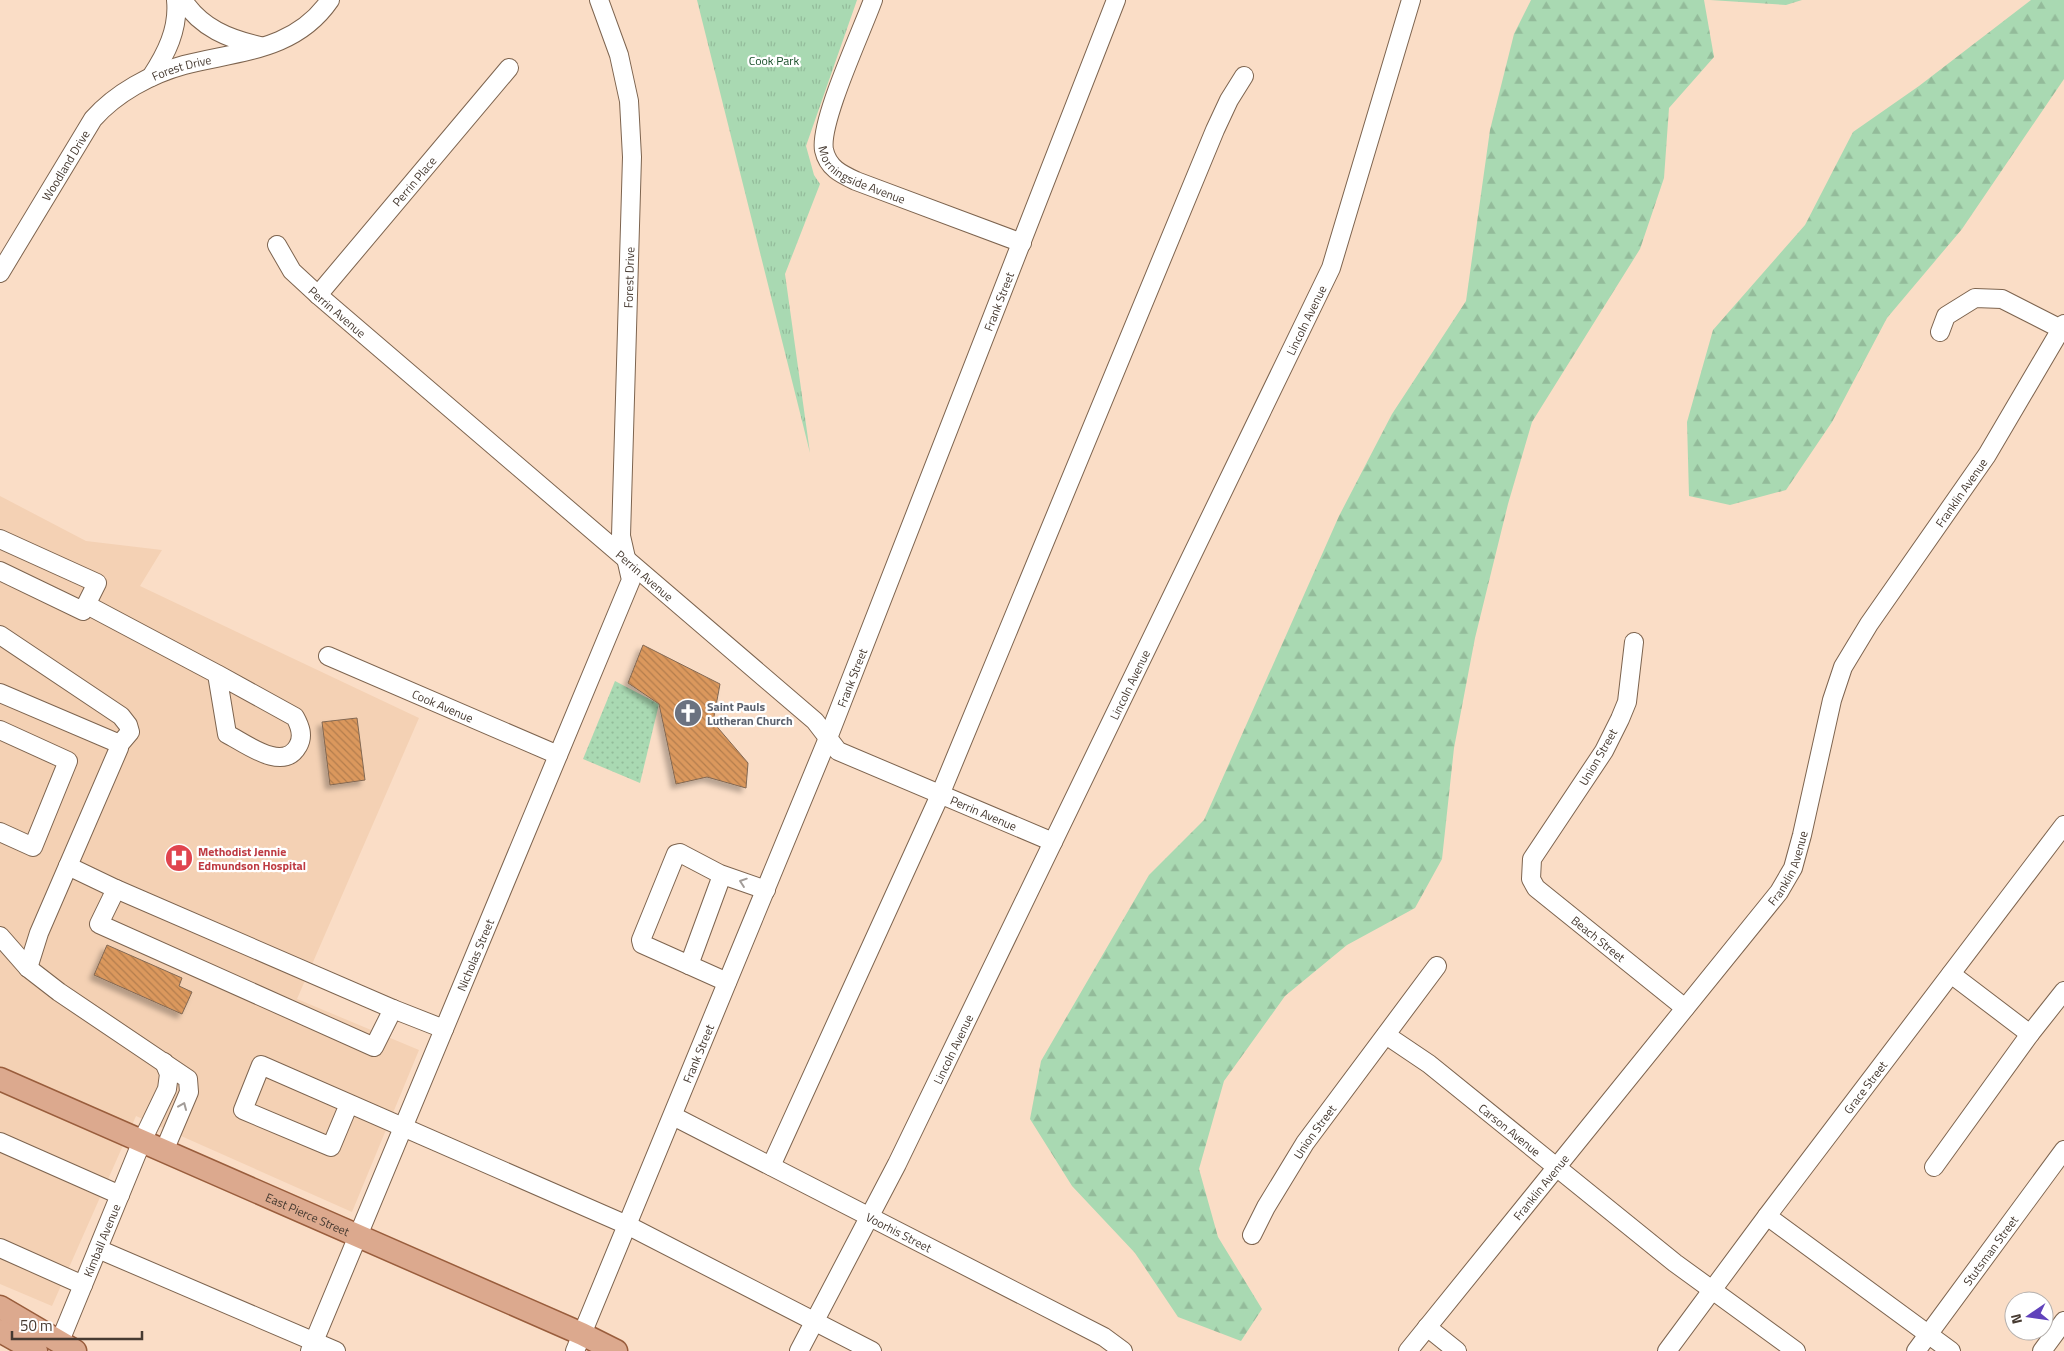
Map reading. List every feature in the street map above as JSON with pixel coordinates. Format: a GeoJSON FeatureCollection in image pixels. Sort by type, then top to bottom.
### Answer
{"type":"FeatureCollection","features":[{"type":"Feature","properties":{"kind":"main road","name":"East Pierce Street"},"geometry":{"type":"LineString","coordinates":[[0,1079],[358,1236],[579,1343],[616,1351]]}},
{"type":"Feature","properties":{"kind":"main road"},"geometry":{"type":"LineString","coordinates":[[0,1307],[68,1346]]}},
{"type":"Feature","properties":{"kind":"main road"},"geometry":{"type":"LineString","coordinates":[[0,1331],[36,1351]]}},
{"type":"Feature","properties":{"kind":"street","name":"Forest Drive"},"geometry":{"type":"LineString","coordinates":[[151,77],[166,54],[174,26],[177,9],[176,0]]}},
{"type":"Feature","properties":{"kind":"street","name":"Forest Drive"},"geometry":{"type":"LineString","coordinates":[[183,0],[192,12],[218,33],[234,40],[263,47]]}},
{"type":"Feature","properties":{"kind":"street","name":"Forest Drive"},"geometry":{"type":"LineString","coordinates":[[151,77],[182,66],[263,47],[295,34],[308,26],[330,0]]}},
{"type":"Feature","properties":{"kind":"street","name":"Forest Drive"},"geometry":{"type":"LineString","coordinates":[[599,0],[620,55],[629,101],[632,157],[621,536],[626,558]]}},
{"type":"Feature","properties":{"kind":"street","name":"Morningside Avenue"},"geometry":{"type":"LineString","coordinates":[[873,0],[833,103],[825,135],[824,148],[827,159],[840,174],[856,181],[1022,243]]}},
{"type":"Feature","properties":{"kind":"street","name":"Frank Street"},"geometry":{"type":"LineString","coordinates":[[579,1343],[828,738],[1116,0]]}},
{"type":"Feature","properties":{"kind":"street","name":"Lincoln Avenue"},"geometry":{"type":"LineString","coordinates":[[800,1351],[870,1217],[1054,842],[1331,268],[1410,0]]}},
{"type":"Feature","properties":{"kind":"street","name":"Perrin Place"},"geometry":{"type":"LineString","coordinates":[[318,295],[509,68]]}},
{"type":"Feature","properties":{"kind":"street"},"geometry":{"type":"LineString","coordinates":[[771,1166],[940,795],[1215,130],[1229,100],[1244,76]]}},
{"type":"Feature","properties":{"kind":"street","name":"Woodland Drive"},"geometry":{"type":"LineString","coordinates":[[0,273],[93,119],[117,97],[151,77]]}},
{"type":"Feature","properties":{"kind":"street","name":"Perrin Avenue"},"geometry":{"type":"LineString","coordinates":[[277,245],[292,271],[318,295],[815,721],[838,751],[855,760],[1054,842]]}},
{"type":"Feature","properties":{"kind":"street"},"geometry":{"type":"LineString","coordinates":[[1940,332],[1946,316],[1975,298],[2002,298],[2063,326]]}},
{"type":"Feature","properties":{"kind":"street","name":"Franklin Avenue"},"geometry":{"type":"LineString","coordinates":[[1408,1351],[1779,892],[1793,868],[1832,700],[1844,667],[1855,647],[1988,455],[2063,326]]}},
{"type":"Feature","properties":{"kind":"street"},"geometry":{"type":"LineString","coordinates":[[0,539],[97,583],[83,611],[0,571]]}},
{"type":"Feature","properties":{"kind":"street","name":"Nicholas Street"},"geometry":{"type":"LineString","coordinates":[[312,1346],[631,580],[626,558]]}},
{"type":"Feature","properties":{"kind":"street"},"geometry":{"type":"LineString","coordinates":[[87,605],[217,674],[294,717],[299,725],[302,738],[298,747],[291,754],[281,758],[268,756],[227,734],[217,674]]}},
{"type":"Feature","properties":{"kind":"street"},"geometry":{"type":"LineString","coordinates":[[0,635],[121,716],[128,725],[130,732],[119,745],[119,750],[39,933],[28,968]]}},
{"type":"Feature","properties":{"kind":"street","name":"Union Street"},"geometry":{"type":"LineString","coordinates":[[1532,859],[1604,751],[1620,719],[1627,702],[1634,642]]}},
{"type":"Feature","properties":{"kind":"street","name":"Cook Avenue"},"geometry":{"type":"LineString","coordinates":[[328,656],[558,755]]}},
{"type":"Feature","properties":{"kind":"street"},"geometry":{"type":"LineString","coordinates":[[0,693],[119,745]]}},
{"type":"Feature","properties":{"kind":"street"},"geometry":{"type":"LineString","coordinates":[[0,730],[68,761],[33,847],[0,832]]}},
{"type":"Feature","properties":{"kind":"street","name":"Grace Street"},"geometry":{"type":"LineString","coordinates":[[1667,1351],[1767,1216],[2064,825]]}},
{"type":"Feature","properties":{"kind":"street"},"geometry":{"type":"LineString","coordinates":[[728,982],[642,944],[641,940],[676,854],[680,853],[720,874],[766,890]]}},
{"type":"Feature","properties":{"kind":"street","name":"Beach Street"},"geometry":{"type":"LineString","coordinates":[[1532,859],[1531,879],[1536,888],[1685,1008]]}},
{"type":"Feature","properties":{"kind":"street"},"geometry":{"type":"LineString","coordinates":[[68,866],[116,889],[393,1009],[444,1029]]}},
{"type":"Feature","properties":{"kind":"street"},"geometry":{"type":"LineString","coordinates":[[689,965],[721,878],[720,874]]}},
{"type":"Feature","properties":{"kind":"street"},"geometry":{"type":"LineString","coordinates":[[116,889],[99,924],[374,1047],[393,1009]]}},
{"type":"Feature","properties":{"kind":"street"},"geometry":{"type":"LineString","coordinates":[[0,936],[28,968],[59,992],[188,1079],[189,1092],[164,1151]]}},
{"type":"Feature","properties":{"kind":"street"},"geometry":{"type":"LineString","coordinates":[[1386,1035],[1437,966]]}},
{"type":"Feature","properties":{"kind":"street"},"geometry":{"type":"LineString","coordinates":[[1951,974],[2030,1034]]}},
{"type":"Feature","properties":{"kind":"street"},"geometry":{"type":"LineString","coordinates":[[1934,1166],[2030,1034],[2064,991]]}},
{"type":"Feature","properties":{"kind":"street","name":"Union Street"},"geometry":{"type":"LineString","coordinates":[[1252,1235],[1266,1207],[1305,1143],[1386,1035]]}},
{"type":"Feature","properties":{"kind":"street","name":"Carson Avenue"},"geometry":{"type":"LineString","coordinates":[[1386,1035],[1429,1064],[1676,1263],[1793,1350]]}},
{"type":"Feature","properties":{"kind":"street","name":"Kimball Avenue"},"geometry":{"type":"LineString","coordinates":[[68,1346],[83,1285],[142,1141],[167,1088],[169,1074],[164,1062]]}},
{"type":"Feature","properties":{"kind":"street"},"geometry":{"type":"LineString","coordinates":[[349,1104],[332,1147],[244,1110],[261,1065],[627,1225],[872,1351]]}},
{"type":"Feature","properties":{"kind":"street","name":"Voorhis Street"},"geometry":{"type":"LineString","coordinates":[[673,1116],[1104,1337],[1123,1351]]}},
{"type":"Feature","properties":{"kind":"street"},"geometry":{"type":"LineString","coordinates":[[0,1142],[120,1195]]}},
{"type":"Feature","properties":{"kind":"street","name":"Stutsman Street"},"geometry":{"type":"LineString","coordinates":[[1916,1351],[2064,1150]]}},
{"type":"Feature","properties":{"kind":"street"},"geometry":{"type":"LineString","coordinates":[[1767,1216],[1951,1351]]}},
{"type":"Feature","properties":{"kind":"street"},"geometry":{"type":"LineString","coordinates":[[0,1248],[83,1285]]}},
{"type":"Feature","properties":{"kind":"street"},"geometry":{"type":"LineString","coordinates":[[98,1249],[312,1346],[336,1351]]}},
{"type":"Feature","properties":{"kind":"street"},"geometry":{"type":"LineString","coordinates":[[2042,1351],[2064,1321]]}},
{"type":"Feature","properties":{"kind":"street"},"geometry":{"type":"LineString","coordinates":[[1427,1327],[1457,1351]]}},
{"type":"Feature","properties":{"kind":"shaded area","name":"Methodist Jennie Edmundson Hospital"},"geometry":{"type":"Polygon","coordinates":[[[0,496],[86,541],[162,550],[140,586],[419,718],[297,999],[419,1050],[352,1212],[136,1116],[52,1306],[0,1284],[0,496]]]}},
{"type":"Feature","properties":{"kind":"green space","name":"Cook Park"},"geometry":{"type":"Polygon","coordinates":[[[697,0],[857,0],[806,146],[814,175],[820,184],[785,274],[810,453],[697,0]]]}},
{"type":"Feature","properties":{"kind":"green space"},"geometry":{"type":"Polygon","coordinates":[[[1531,0],[1704,0],[1714,57],[1669,108],[1664,178],[1640,249],[1532,422],[1508,504],[1475,638],[1454,748],[1442,859],[1415,908],[1347,945],[1285,996],[1224,1081],[1199,1169],[1218,1237],[1262,1309],[1241,1341],[1178,1317],[1135,1253],[1072,1186],[1030,1119],[1041,1061],[1149,875],[1204,820],[1339,516],[1392,414],[1466,301],[1490,130],[1514,34],[1531,0]]]}},
{"type":"Feature","properties":{"kind":"green space"},"geometry":{"type":"Polygon","coordinates":[[[1710,0],[1802,0],[1786,5],[1710,0]]]}},
{"type":"Feature","properties":{"kind":"green space"},"geometry":{"type":"Polygon","coordinates":[[[2031,0],[2064,0],[2064,79],[1962,229],[1887,318],[1832,422],[1786,490],[1730,505],[1689,496],[1687,422],[1713,330],[1805,225],[1853,132],[1919,86],[2031,0]]]}},
{"type":"Feature","properties":{"kind":"green space"},"geometry":{"type":"Polygon","coordinates":[[[615,681],[659,704],[640,783],[583,759],[615,681]]]}},
{"type":"Feature","properties":{"kind":"building","name":"Saint Pauls Lutheran Church"},"geometry":{"type":"Polygon","coordinates":[[[643,645],[720,684],[713,722],[748,763],[746,788],[707,777],[676,784],[659,704],[628,683],[643,645]]]}},
{"type":"Feature","properties":{"kind":"building"},"geometry":{"type":"Polygon","coordinates":[[[357,718],[365,780],[330,785],[322,722],[357,718]]]}},
{"type":"Feature","properties":{"kind":"building"},"geometry":{"type":"Polygon","coordinates":[[[107,945],[182,978],[179,986],[192,992],[182,1014],[94,975],[107,945]]]}},
{"type":"Feature","properties":{"kind":"place","name":"Saint Pauls Lutheran Church"},"geometry":{"type":"Point","coordinates":[688,713]}},
{"type":"Feature","properties":{"kind":"place","name":"Methodist Jennie Edmundson Hospital"},"geometry":{"type":"Point","coordinates":[179,858]}}]}
